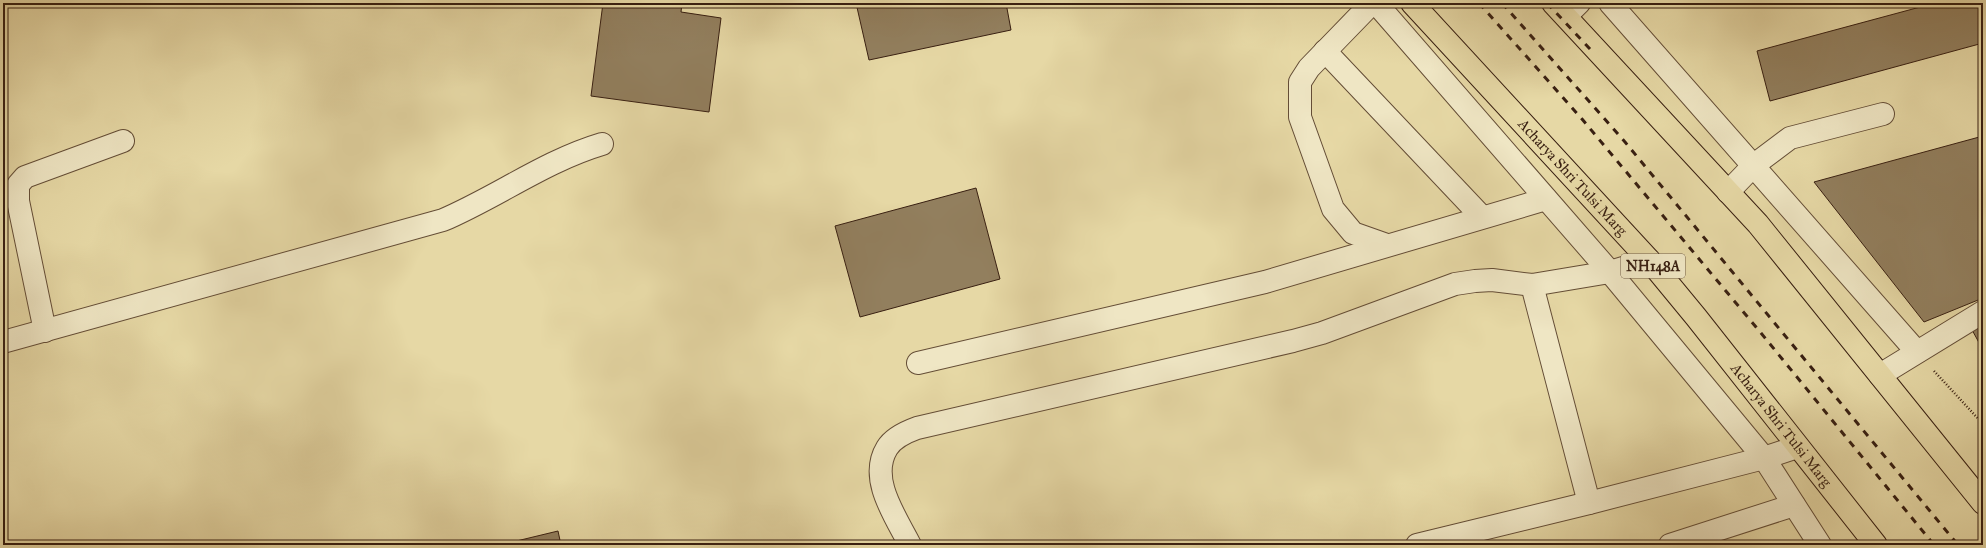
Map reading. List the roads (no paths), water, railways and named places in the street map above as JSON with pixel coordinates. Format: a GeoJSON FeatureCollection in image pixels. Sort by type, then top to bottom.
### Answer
{"type":"FeatureCollection","features":[{"type":"Feature","properties":{"kind":"highway","name":"Acharya Shri Tulsi Marg"},"geometry":{"type":"LineString","coordinates":[[1412,3],[1649,260],[1696,317],[1797,447],[1876,545]]}},
{"type":"Feature","properties":{"kind":"highway"},"geometry":{"type":"LineString","coordinates":[[1566,7],[1728,192],[1758,224],[1983,503]]}},
{"type":"Feature","properties":{"kind":"street"},"geometry":{"type":"LineString","coordinates":[[1372,3],[1309,68],[1300,82],[1300,117],[1333,209],[1353,233],[1387,246]]}},
{"type":"Feature","properties":{"kind":"street"},"geometry":{"type":"LineString","coordinates":[[1376,3],[1610,272],[1764,458],[1820,545]]}},
{"type":"Feature","properties":{"kind":"street"},"geometry":{"type":"LineString","coordinates":[[1610,3],[1917,352]]}},
{"type":"Feature","properties":{"kind":"street"},"geometry":{"type":"LineString","coordinates":[[1325,51],[1482,217]]}},
{"type":"Feature","properties":{"kind":"street"},"geometry":{"type":"LineString","coordinates":[[1728,192],[1754,165],[1790,138],[1883,114]]}},
{"type":"Feature","properties":{"kind":"street"},"geometry":{"type":"LineString","coordinates":[[45,331],[18,201],[18,185],[25,177],[123,141]]}},
{"type":"Feature","properties":{"kind":"street"},"geometry":{"type":"LineString","coordinates":[[3,342],[443,220],[472,208],[556,160],[602,144]]}},
{"type":"Feature","properties":{"kind":"street"},"geometry":{"type":"LineString","coordinates":[[918,363],[1265,282],[1546,199]]}},
{"type":"Feature","properties":{"kind":"street"},"geometry":{"type":"LineString","coordinates":[[910,545],[885,495],[880,474],[882,460],[887,447],[900,436],[917,428],[1293,341],[1455,284],[1492,280],[1532,285],[1610,272],[1649,260]]}},
{"type":"Feature","properties":{"kind":"street"},"geometry":{"type":"LineString","coordinates":[[1532,285],[1589,503]]}},
{"type":"Feature","properties":{"kind":"street"},"geometry":{"type":"LineString","coordinates":[[1880,375],[1983,312]]}},
{"type":"Feature","properties":{"kind":"street"},"geometry":{"type":"LineString","coordinates":[[1417,545],[1764,458],[1797,447]]}},
{"type":"Feature","properties":{"kind":"street"},"geometry":{"type":"LineString","coordinates":[[1670,545],[1794,505]]}},
{"type":"Feature","properties":{"kind":"railway"},"geometry":{"type":"LineString","coordinates":[[1479,3],[1582,119],[1761,333],[1934,545]]}},
{"type":"Feature","properties":{"kind":"railway"},"geometry":{"type":"LineString","coordinates":[[1502,3],[1625,142],[1958,545]]}},
{"type":"Feature","properties":{"kind":"railway"},"geometry":{"type":"LineString","coordinates":[[1547,3],[1590,49]]}}]}
